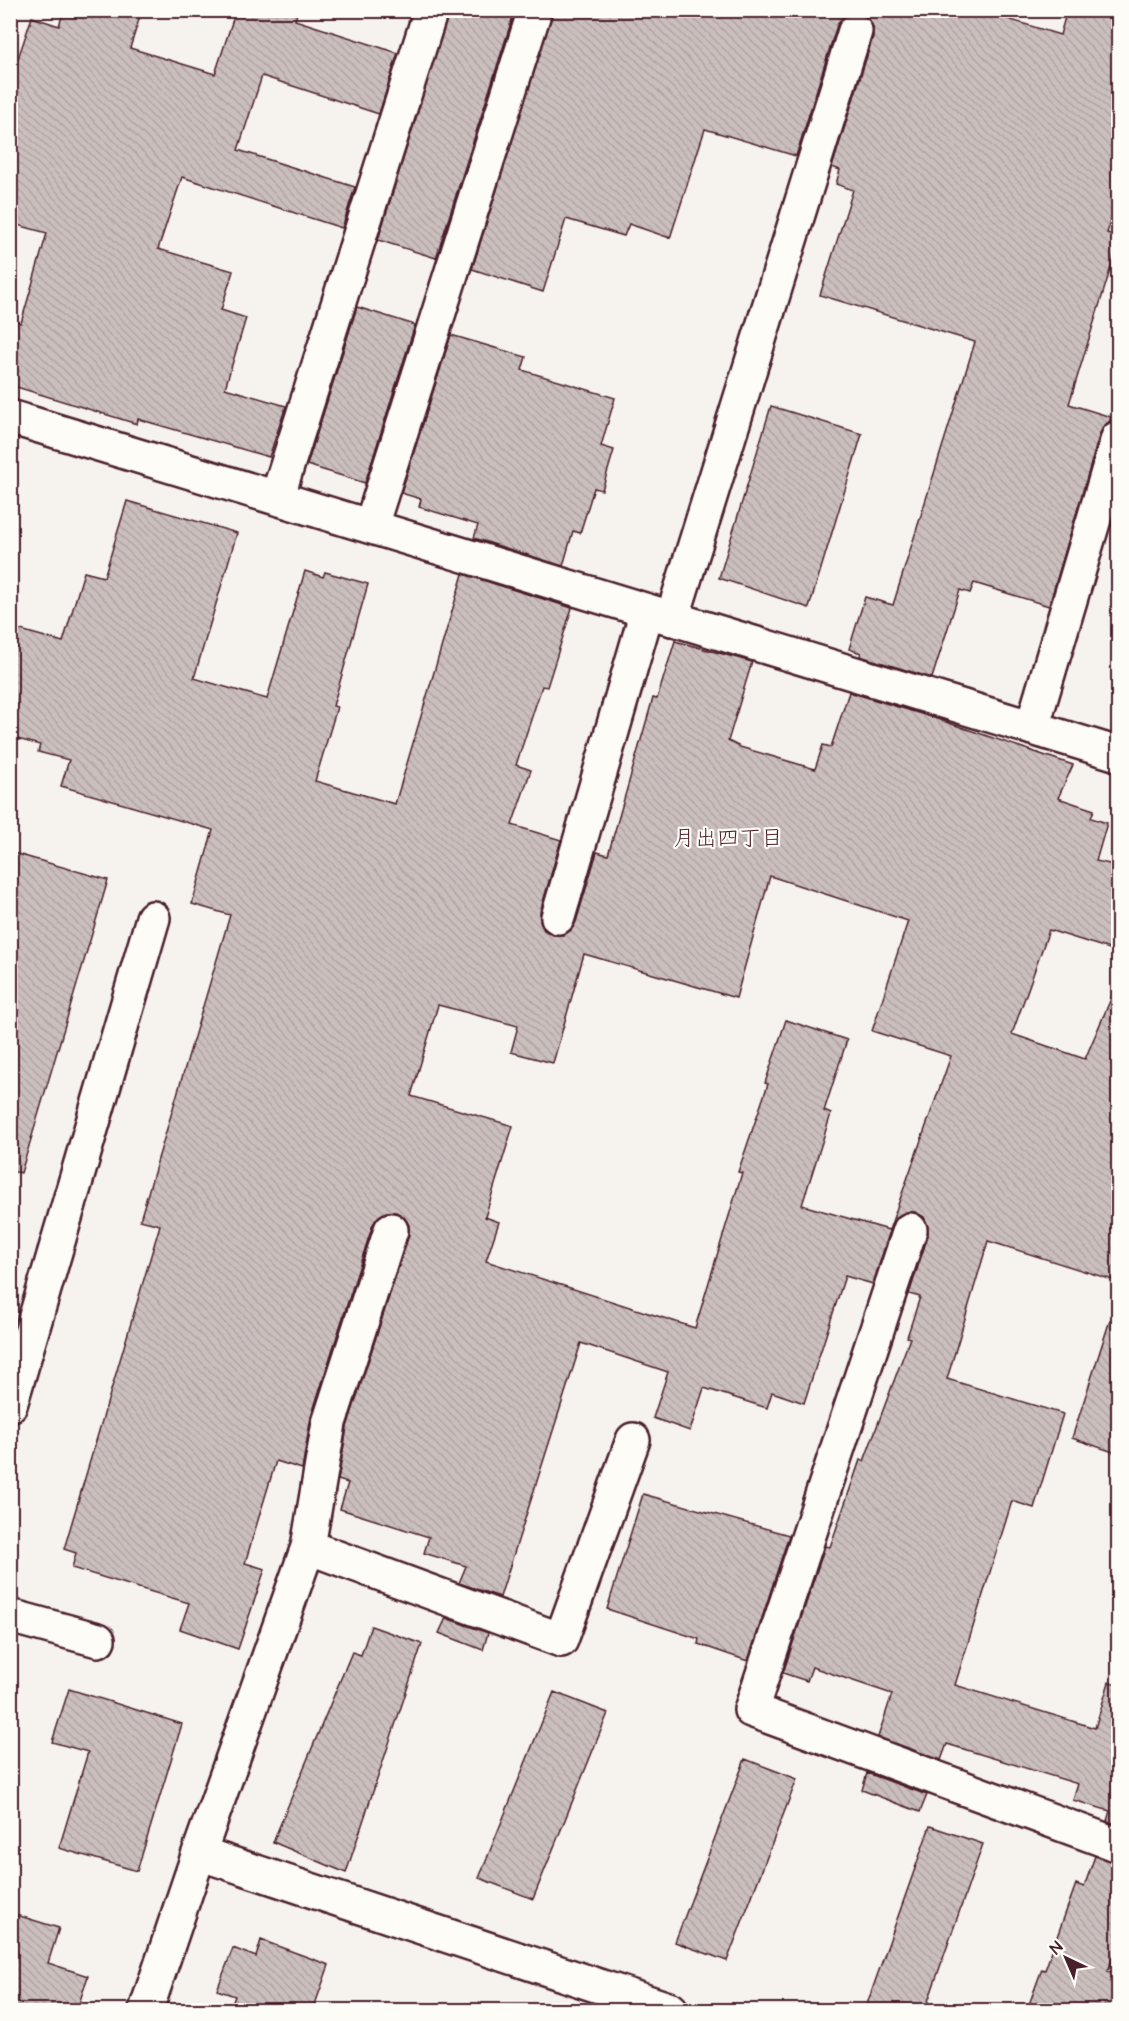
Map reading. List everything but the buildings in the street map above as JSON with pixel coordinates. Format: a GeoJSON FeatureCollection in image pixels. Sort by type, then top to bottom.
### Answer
{"type":"FeatureCollection","features":[{"type":"Feature","properties":{"kind":"street"},"geometry":{"type":"LineString","coordinates":[[277,498],[431,10]]}},
{"type":"Feature","properties":{"kind":"street"},"geometry":{"type":"LineString","coordinates":[[371,526],[535,10]]}},
{"type":"Feature","properties":{"kind":"street"},"geometry":{"type":"LineString","coordinates":[[558,917],[855,31]]}},
{"type":"Feature","properties":{"kind":"street"},"geometry":{"type":"LineString","coordinates":[[10,417],[1119,754]]}},
{"type":"Feature","properties":{"kind":"street"},"geometry":{"type":"LineString","coordinates":[[1032,728],[1119,438]]}},
{"type":"Feature","properties":{"kind":"street"},"geometry":{"type":"LineString","coordinates":[[10,1405],[153,918]]}},
{"type":"Feature","properties":{"kind":"street"},"geometry":{"type":"LineString","coordinates":[[146,2010],[199,1853],[308,1547],[329,1423],[390,1230]]}},
{"type":"Feature","properties":{"kind":"street"},"geometry":{"type":"LineString","coordinates":[[910,1230],[751,1710],[1119,1845]]}},
{"type":"Feature","properties":{"kind":"street"},"geometry":{"type":"LineString","coordinates":[[308,1547],[561,1640],[633,1440]]}},
{"type":"Feature","properties":{"kind":"street"},"geometry":{"type":"LineString","coordinates":[[10,1616],[98,1640]]}},
{"type":"Feature","properties":{"kind":"street"},"geometry":{"type":"LineString","coordinates":[[199,1853],[671,2010]]}},
{"type":"Feature","properties":{"kind":"district","name":"月出四丁目"},"geometry":{"type":"Point","coordinates":[728,837]}}]}
